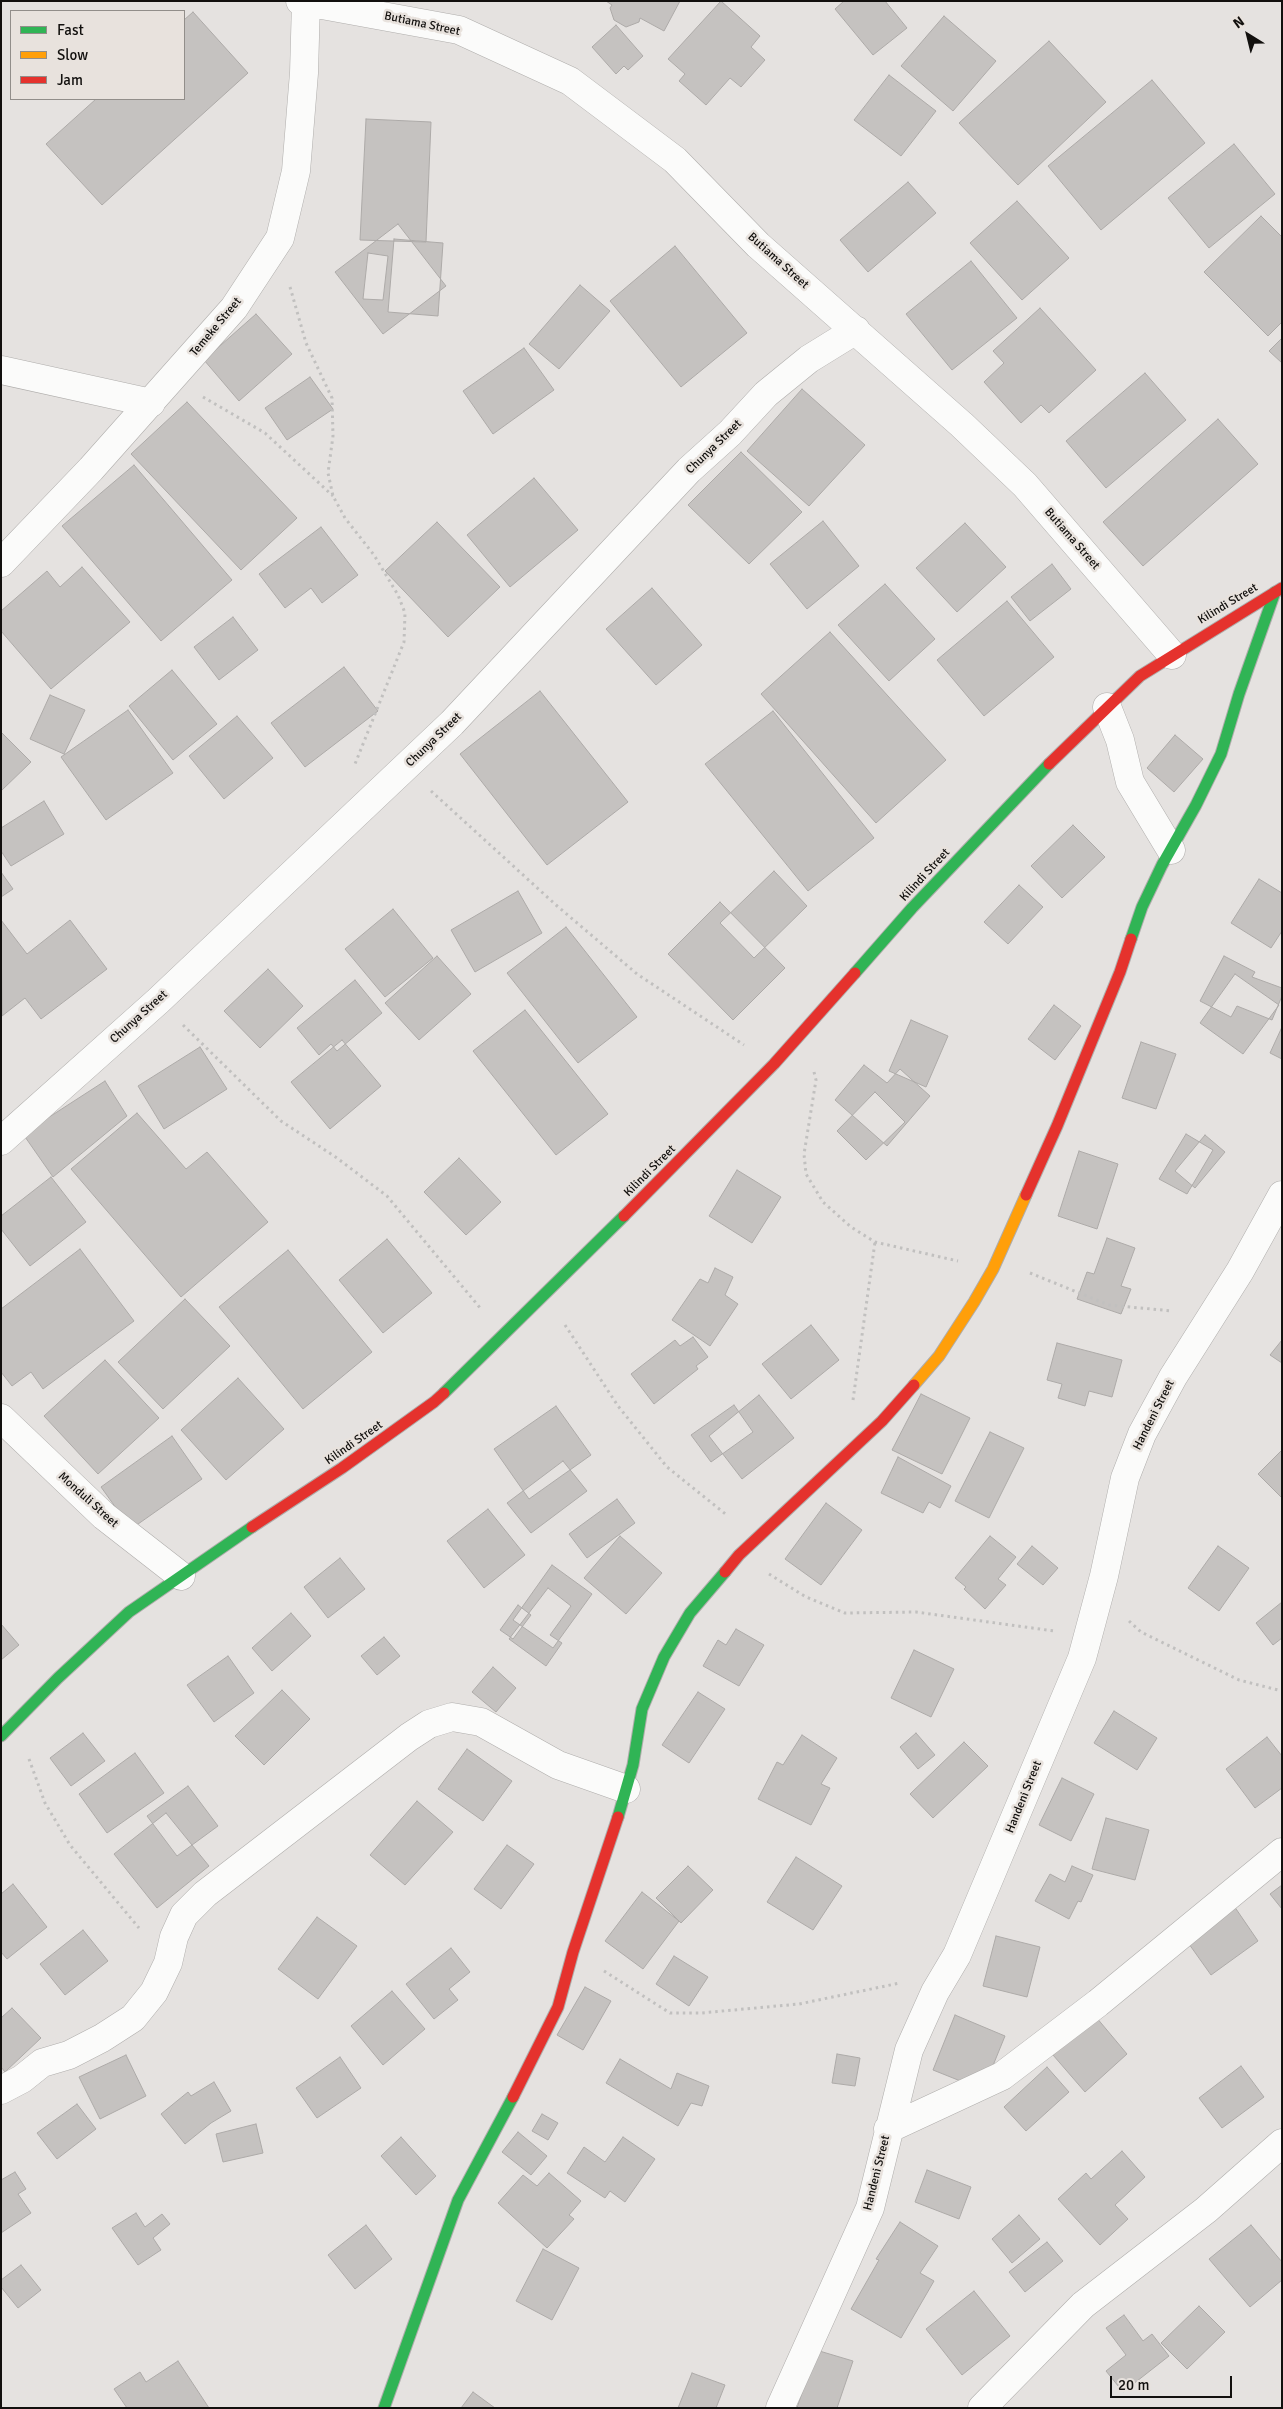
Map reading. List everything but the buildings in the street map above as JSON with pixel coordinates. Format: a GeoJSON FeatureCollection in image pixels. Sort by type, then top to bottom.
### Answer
{"type":"FeatureCollection","features":[{"type":"Feature","properties":{"kind":"street","name":"Temeke Street"},"geometry":{"type":"LineString","coordinates":[[1,563],[151,403],[234,308],[280,238],[296,171],[304,73],[303,2]]}},
{"type":"Feature","properties":{"kind":"street","name":"Butiama Street"},"geometry":{"type":"LineString","coordinates":[[303,2],[459,30],[570,80],[675,160],[758,245],[962,425],[1025,485],[1172,656]]}},
{"type":"Feature","properties":{"kind":"street","name":"Chunya Street"},"geometry":{"type":"LineString","coordinates":[[1,1141],[158,1000],[405,768],[513,659],[688,470],[730,433],[766,394],[809,359],[856,330]]}},
{"type":"Feature","properties":{"kind":"street"},"geometry":{"type":"LineString","coordinates":[[1,370],[151,403]]}},
{"type":"Feature","properties":{"kind":"street","name":"Kilindi Street"},"geometry":{"type":"LineString","coordinates":[[1,1736],[129,1612],[342,1468],[434,1402],[545,1295],[774,1064],[912,908],[1060,752],[1140,676],[1278,590]]}},
{"type":"Feature","properties":{"kind":"street"},"geometry":{"type":"LineString","coordinates":[[384,2408],[458,2200],[524,2076],[558,2007],[626,1789],[642,1709],[664,1657],[690,1612],[739,1555],[882,1420],[940,1356],[993,1269],[1061,1117],[1120,972],[1142,907],[1221,754],[1239,694],[1278,590]]}},
{"type":"Feature","properties":{"kind":"street"},"geometry":{"type":"LineString","coordinates":[[1107,707],[1120,740],[1130,782],[1171,850]]}},
{"type":"Feature","properties":{"kind":"street","name":"Handeni Street"},"geometry":{"type":"LineString","coordinates":[[780,2408],[870,2208],[909,2050],[935,1992],[957,1955],[1082,1658],[1104,1576],[1125,1478],[1142,1434],[1173,1377],[1240,1271],[1282,1195]]}},
{"type":"Feature","properties":{"kind":"street","name":"Monduli Street"},"geometry":{"type":"LineString","coordinates":[[1,1418],[104,1516],[182,1576]]}},
{"type":"Feature","properties":{"kind":"street"},"geometry":{"type":"LineString","coordinates":[[1,2090],[42,2063],[69,2055],[102,2038],[132,2018],[154,1992],[168,1964],[174,1937],[184,1915],[205,1894],[409,1737],[429,1724],[452,1716],[482,1722],[558,1765],[626,1789]]}},
{"type":"Feature","properties":{"kind":"street"},"geometry":{"type":"LineString","coordinates":[[888,2129],[1002,2076],[1098,2003],[1282,1852]]}},
{"type":"Feature","properties":{"kind":"street"},"geometry":{"type":"LineString","coordinates":[[982,2408],[1083,2305],[1206,2210],[1282,2143]]}},
{"type":"Feature","properties":{"kind":"path"},"geometry":{"type":"LineString","coordinates":[[280,238],[293,300],[304,334],[332,398],[333,436],[328,473],[333,496],[345,518],[374,555],[398,595],[405,613],[404,642],[354,768]]}},
{"type":"Feature","properties":{"kind":"path"},"geometry":{"type":"LineString","coordinates":[[171,380],[230,411],[265,433],[333,496]]}},
{"type":"Feature","properties":{"kind":"path"},"geometry":{"type":"LineString","coordinates":[[405,768],[556,905],[637,974],[774,1064]]}},
{"type":"Feature","properties":{"kind":"path"},"geometry":{"type":"LineString","coordinates":[[158,1000],[281,1122],[338,1158],[387,1196],[504,1335]]}},
{"type":"Feature","properties":{"kind":"path"},"geometry":{"type":"LineString","coordinates":[[804,1032],[816,1080],[804,1154],[806,1174],[823,1202],[851,1227],[875,1242],[993,1269],[1033,1273],[1109,1305],[1213,1313]]}},
{"type":"Feature","properties":{"kind":"path"},"geometry":{"type":"LineString","coordinates":[[844,1455],[875,1242]]}},
{"type":"Feature","properties":{"kind":"path"},"geometry":{"type":"LineString","coordinates":[[545,1295],[618,1406],[667,1467],[756,1538]]}},
{"type":"Feature","properties":{"kind":"path"},"geometry":{"type":"LineString","coordinates":[[739,1555],[806,1598],[845,1613],[916,1612],[1088,1635]]}},
{"type":"Feature","properties":{"kind":"path"},"geometry":{"type":"LineString","coordinates":[[1104,1576],[1130,1622],[1141,1632],[1239,1680],[1282,1691]]}},
{"type":"Feature","properties":{"kind":"path"},"geometry":{"type":"LineString","coordinates":[[16,1721],[45,1803],[70,1845],[168,1964]]}},
{"type":"Feature","properties":{"kind":"path"},"geometry":{"type":"LineString","coordinates":[[574,1952],[670,2013],[701,2013],[799,2004],[899,1984],[907,1980]]}},
{"type":"Feature","properties":{"kind":"traffic: fast"},"geometry":{"type":"LineString","coordinates":[[1131,939],[1142,907],[1162,865],[1196,805],[1221,754],[1239,694],[1275,592]]}},
{"type":"Feature","properties":{"kind":"traffic: fast"},"geometry":{"type":"LineString","coordinates":[[855,973],[912,908],[1049,764]]}},
{"type":"Feature","properties":{"kind":"traffic: fast"},"geometry":{"type":"LineString","coordinates":[[444,1393],[624,1216]]}},
{"type":"Feature","properties":{"kind":"traffic: fast"},"geometry":{"type":"LineString","coordinates":[[1,1736],[58,1678],[129,1612],[252,1527]]}},
{"type":"Feature","properties":{"kind":"traffic: fast"},"geometry":{"type":"LineString","coordinates":[[618,1817],[633,1765],[642,1709],[664,1657],[690,1613],[725,1572]]}},
{"type":"Feature","properties":{"kind":"traffic: fast"},"geometry":{"type":"LineString","coordinates":[[384,2408],[458,2200],[513,2097]]}},
{"type":"Feature","properties":{"kind":"traffic: slow"},"geometry":{"type":"LineString","coordinates":[[914,1385],[939,1356],[974,1302],[993,1269],[1026,1195]]}},
{"type":"Feature","properties":{"kind":"traffic: jam"},"geometry":{"type":"LineString","coordinates":[[1049,764],[1140,676],[1282,588]]}},
{"type":"Feature","properties":{"kind":"traffic: jam"},"geometry":{"type":"LineString","coordinates":[[1026,1195],[1057,1126],[1120,972],[1131,939]]}},
{"type":"Feature","properties":{"kind":"traffic: jam"},"geometry":{"type":"LineString","coordinates":[[624,1216],[774,1064],[855,973]]}},
{"type":"Feature","properties":{"kind":"traffic: jam"},"geometry":{"type":"LineString","coordinates":[[725,1572],[739,1555],[882,1421],[914,1385]]}},
{"type":"Feature","properties":{"kind":"traffic: jam"},"geometry":{"type":"LineString","coordinates":[[252,1527],[342,1468],[444,1393]]}},
{"type":"Feature","properties":{"kind":"traffic: jam"},"geometry":{"type":"LineString","coordinates":[[513,2097],[558,2007],[573,1952],[618,1817]]}}]}
